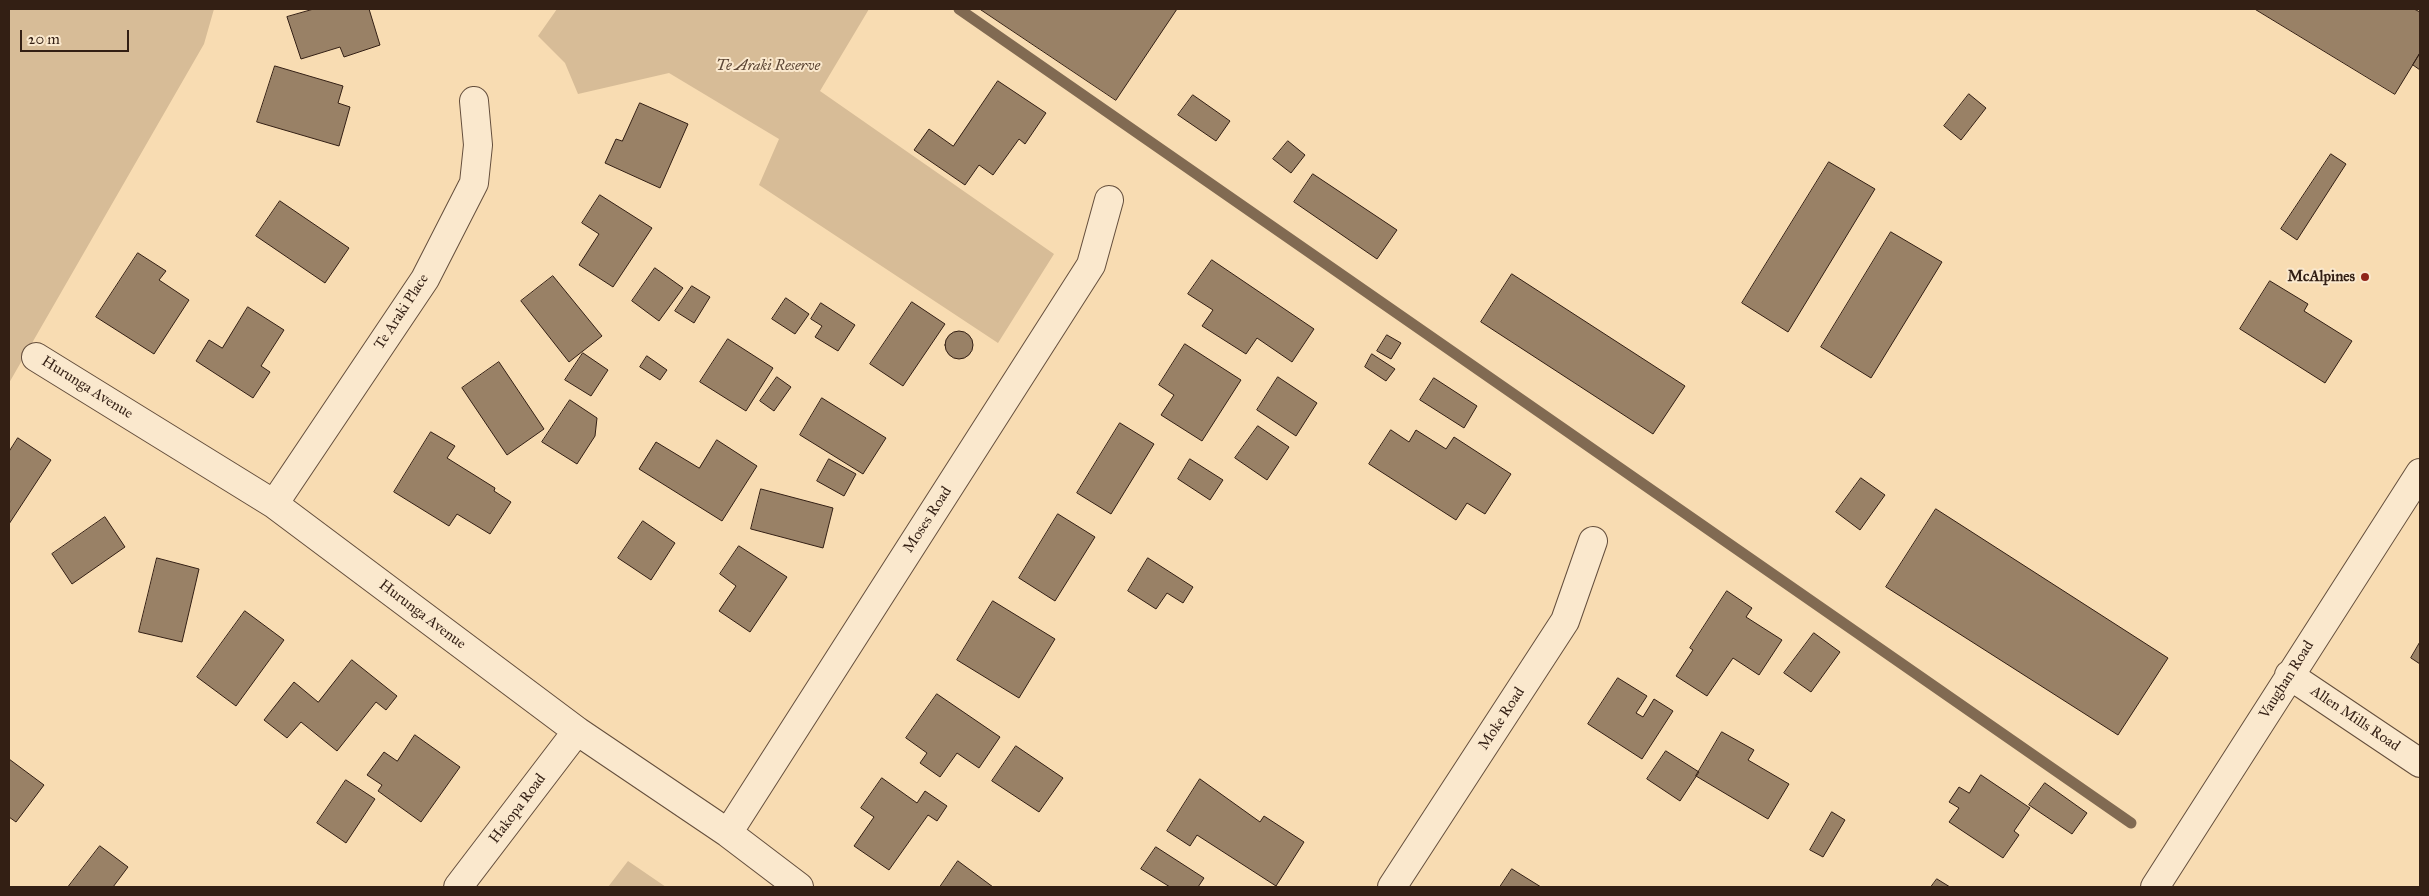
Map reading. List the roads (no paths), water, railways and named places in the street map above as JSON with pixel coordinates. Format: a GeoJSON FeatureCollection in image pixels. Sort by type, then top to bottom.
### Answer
{"type":"FeatureCollection","features":[{"type":"Feature","properties":{"kind":"street","name":"Te Araki Place"},"geometry":{"type":"LineString","coordinates":[[274,504],[425,278],[474,183],[478,145],[474,101]]}},
{"type":"Feature","properties":{"kind":"street","name":"Moses Road"},"geometry":{"type":"LineString","coordinates":[[728,833],[1091,265],[1109,200]]}},
{"type":"Feature","properties":{"kind":"street","name":"Hurunga Avenue"},"geometry":{"type":"LineString","coordinates":[[36,357],[274,504],[577,730],[728,833],[799,887]]}},
{"type":"Feature","properties":{"kind":"street","name":"Vaughan Road"},"geometry":{"type":"LineString","coordinates":[[2155,887],[2420,473]]}},
{"type":"Feature","properties":{"kind":"street","name":"Moke Road"},"geometry":{"type":"LineString","coordinates":[[1392,887],[1565,622],[1593,541]]}},
{"type":"Feature","properties":{"kind":"street","name":"Allen Mills Road"},"geometry":{"type":"LineString","coordinates":[[2289,675],[2420,763]]}},
{"type":"Feature","properties":{"kind":"street","name":"Hakopa Road"},"geometry":{"type":"LineString","coordinates":[[458,887],[577,730]]}},
{"type":"Feature","properties":{"kind":"waterway"},"geometry":{"type":"LineString","coordinates":[[959,9],[2131,823]]}},
{"type":"Feature","properties":{"kind":"place","name":"McAlpines"},"geometry":{"type":"Point","coordinates":[2365,277]}},
{"type":"Feature","properties":{"kind":"park label","name":"Te Araki Reserve"},"geometry":{"type":"Point","coordinates":[768,66]}}]}
